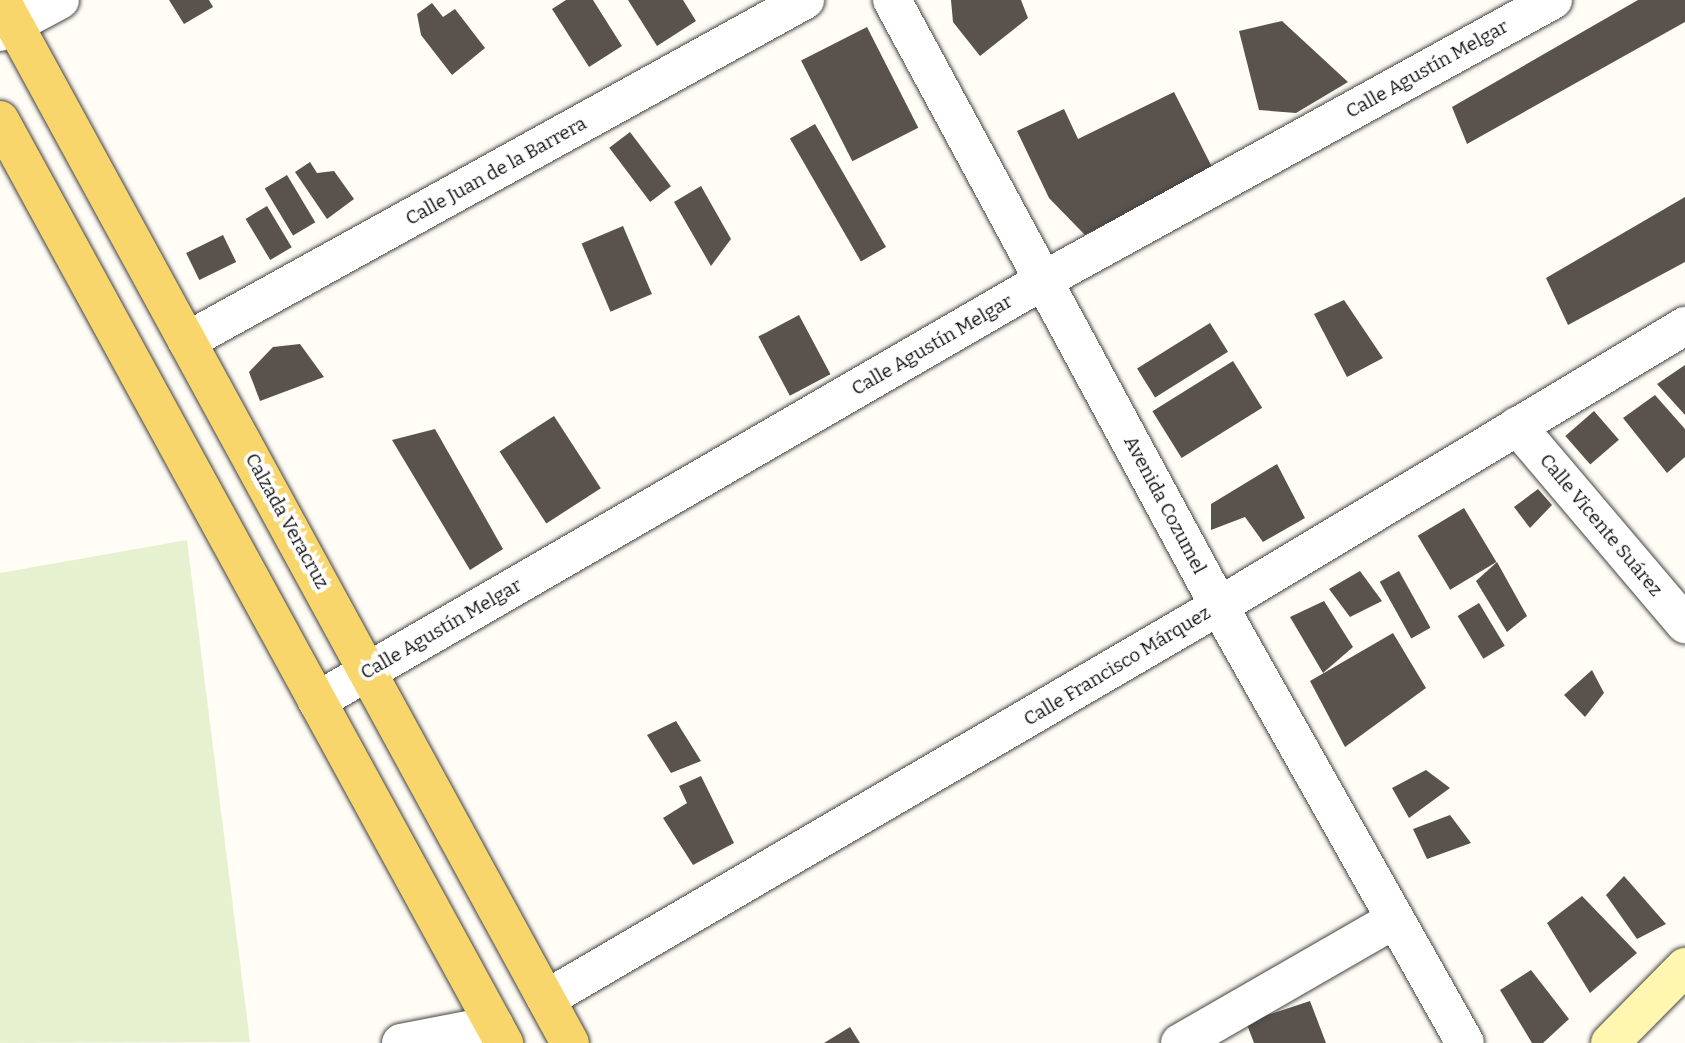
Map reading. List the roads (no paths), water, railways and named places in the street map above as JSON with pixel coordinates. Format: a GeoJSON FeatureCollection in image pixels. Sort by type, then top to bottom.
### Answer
{"type":"FeatureCollection","features":[{"type":"Feature","properties":{"kind":"main road","name":"Calzada Veracruz"},"geometry":{"type":"LineString","coordinates":[[5,19],[370,671],[570,1043]]}},
{"type":"Feature","properties":{"kind":"main road"},"geometry":{"type":"LineString","coordinates":[[0,121],[499,1034]]}},
{"type":"Feature","properties":{"kind":"main road"},"geometry":{"type":"LineString","coordinates":[[1609,1043],[1685,967]]}},
{"type":"Feature","properties":{"kind":"street"},"geometry":{"type":"LineString","coordinates":[[5,19],[60,0]]}},
{"type":"Feature","properties":{"kind":"street","name":"Calle Juan de la Barrera"},"geometry":{"type":"LineString","coordinates":[[187,341],[805,0]]}},
{"type":"Feature","properties":{"kind":"street","name":"Avenida Cozumel"},"geometry":{"type":"LineString","coordinates":[[892,0],[1219,606],[1465,1043]]}},
{"type":"Feature","properties":{"kind":"street","name":"Calle Agustín Melgar"},"geometry":{"type":"LineString","coordinates":[[317,701],[1044,280],[1553,0]]}},
{"type":"Feature","properties":{"kind":"street","name":"Calle Francisco Márquez"},"geometry":{"type":"LineString","coordinates":[[546,999],[1219,606],[1685,326]]}},
{"type":"Feature","properties":{"kind":"street","name":"Calle Vicente Suárez"},"geometry":{"type":"LineString","coordinates":[[1517,426],[1685,624]]}},
{"type":"Feature","properties":{"kind":"street"},"geometry":{"type":"LineString","coordinates":[[1181,1043],[1394,920]]}},
{"type":"Feature","properties":{"kind":"street"},"geometry":{"type":"LineString","coordinates":[[401,1043],[499,1034]]}}]}
